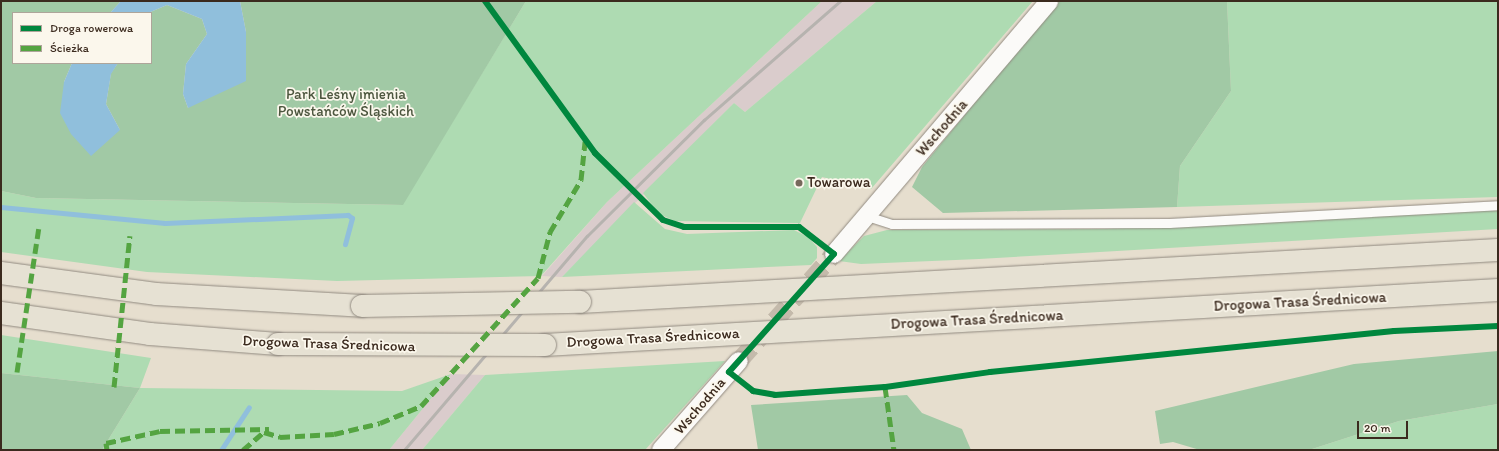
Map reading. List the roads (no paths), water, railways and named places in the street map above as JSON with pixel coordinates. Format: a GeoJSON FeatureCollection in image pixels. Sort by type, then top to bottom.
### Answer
{"type":"FeatureCollection","features":[{"type":"Feature","properties":{"kind":"main road"},"geometry":{"type":"LineString","coordinates":[[1,273],[47,281],[156,294],[297,304],[580,302],[1498,250]]}},
{"type":"Feature","properties":{"kind":"main road","name":"Drogowa Trasa Średnicowa"},"geometry":{"type":"LineString","coordinates":[[1,314],[150,334],[278,344],[545,345],[1498,290]]}},
{"type":"Feature","properties":{"kind":"street","name":"Wschodnia"},"geometry":{"type":"LineString","coordinates":[[834,254],[1049,1]]}},
{"type":"Feature","properties":{"kind":"street","name":"Wschodnia"},"geometry":{"type":"LineString","coordinates":[[661,450],[739,361]]}},
{"type":"Feature","properties":{"kind":"lane"},"geometry":{"type":"LineString","coordinates":[[867,216],[892,224],[1169,223],[1498,204]]}},
{"type":"Feature","properties":{"kind":"water"},"geometry":{"type":"Polygon","coordinates":[[[121,1],[240,1],[246,32],[246,81],[188,108],[183,94],[186,64],[207,34],[202,19],[167,5],[150,12],[111,12],[121,1]]]}},
{"type":"Feature","properties":{"kind":"water"},"geometry":{"type":"Polygon","coordinates":[[[72,64],[117,64],[111,74],[106,104],[120,130],[91,156],[71,134],[60,113],[64,82],[72,64]]]}},
{"type":"Feature","properties":{"kind":"waterway"},"geometry":{"type":"LineString","coordinates":[[1,207],[165,223],[348,215],[352,218],[345,244]]}},
{"type":"Feature","properties":{"kind":"waterway"},"geometry":{"type":"LineString","coordinates":[[221,450],[249,407]]}},
{"type":"Feature","properties":{"kind":"tunnel"},"geometry":{"type":"LineString","coordinates":[[739,361],[834,254]]}},
{"type":"Feature","properties":{"kind":"railway"},"geometry":{"type":"LineString","coordinates":[[404,450],[587,236],[704,120],[840,1]]}},
{"type":"Feature","properties":{"kind":"place","name":"Towarowa"},"geometry":{"type":"Point","coordinates":[799,183]}},
{"type":"Feature","properties":{"kind":"park label","name":"Park Leśny imienia Powstańców Śląskich"},"geometry":{"type":"Point","coordinates":[346,102]}}]}
